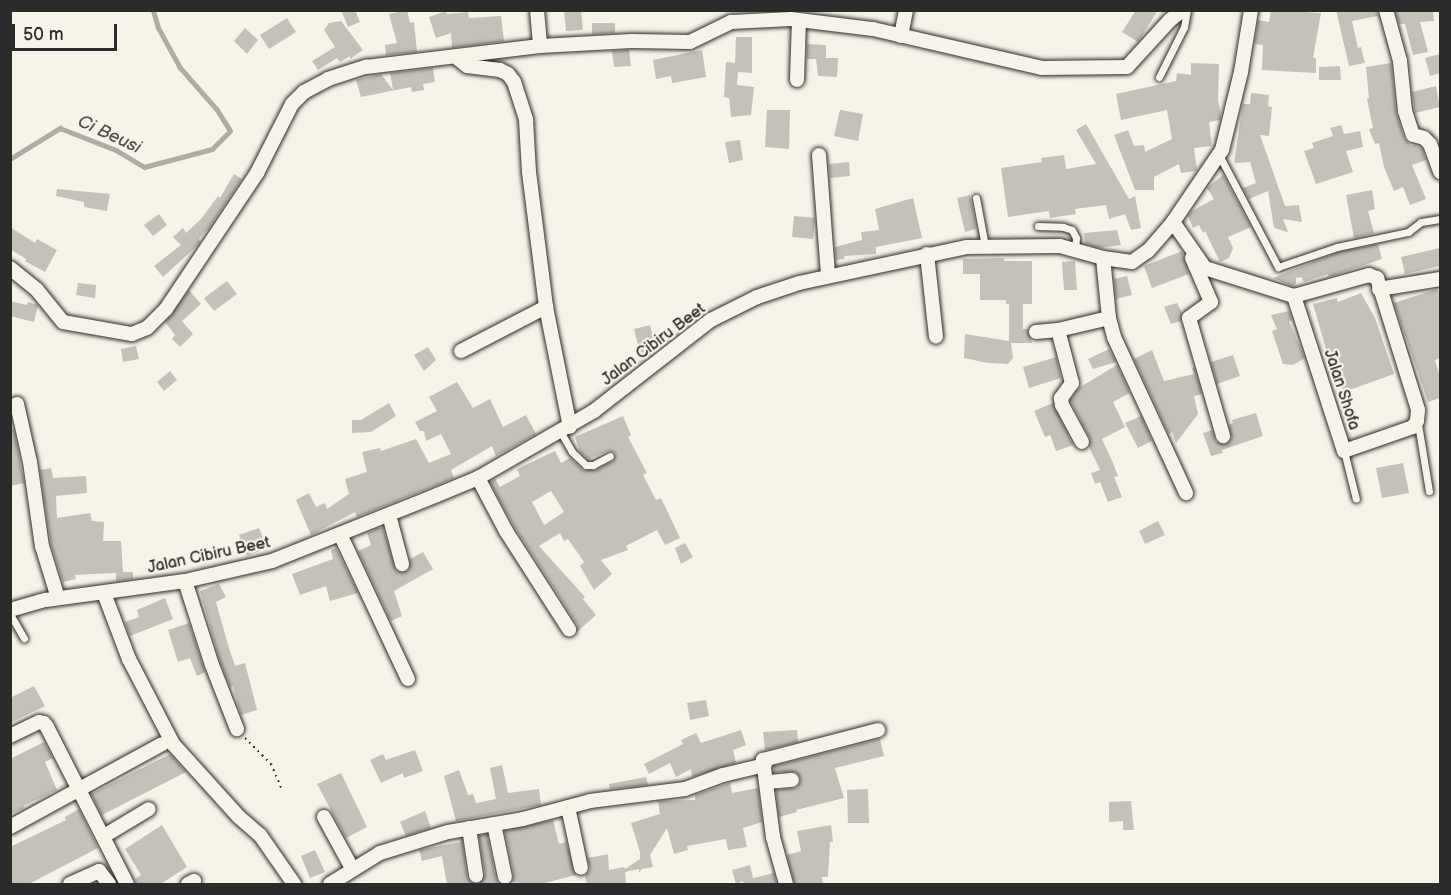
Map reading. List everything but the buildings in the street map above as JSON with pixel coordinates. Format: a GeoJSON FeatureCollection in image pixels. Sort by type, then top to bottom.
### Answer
{"type":"FeatureCollection","features":[{"type":"Feature","properties":{"kind":"street"},"geometry":{"type":"LineString","coordinates":[[537,10],[540,46]]}},
{"type":"Feature","properties":{"kind":"street"},"geometry":{"type":"LineString","coordinates":[[901,36],[906,10]]}},
{"type":"Feature","properties":{"kind":"street"},"geometry":{"type":"LineString","coordinates":[[10,268],[37,290],[63,322],[132,334],[147,328],[166,309],[257,173],[292,104],[304,92],[328,79],[366,67],[540,46],[632,40],[690,42],[731,22],[794,17],[873,29],[1042,68],[1127,67],[1170,20],[1185,10]]}},
{"type":"Feature","properties":{"kind":"street","name":"Jalan Cibiru Beet"},"geometry":{"type":"LineString","coordinates":[[10,612],[58,598],[185,581],[272,561],[478,478],[594,411],[711,320],[757,297],[828,276],[927,254],[985,246],[1060,246],[1103,258],[1132,262],[1148,251],[1173,222],[1219,155],[1241,72],[1251,10]]}},
{"type":"Feature","properties":{"kind":"street"},"geometry":{"type":"LineString","coordinates":[[1386,10],[1401,61],[1405,111],[1413,135],[1424,138],[1430,144],[1440,172]]}},
{"type":"Feature","properties":{"kind":"street"},"geometry":{"type":"LineString","coordinates":[[794,17],[797,80]]}},
{"type":"Feature","properties":{"kind":"street"},"geometry":{"type":"LineString","coordinates":[[456,57],[467,66],[500,70],[514,82],[526,120],[529,172],[546,307],[565,429]]}},
{"type":"Feature","properties":{"kind":"street"},"geometry":{"type":"LineString","coordinates":[[819,155],[828,276]]}},
{"type":"Feature","properties":{"kind":"street"},"geometry":{"type":"LineString","coordinates":[[1173,222],[1206,268],[1294,296],[1369,275],[1377,278],[1418,410],[1417,422]]}},
{"type":"Feature","properties":{"kind":"street"},"geometry":{"type":"LineString","coordinates":[[1192,249],[1194,265],[1211,302],[1190,318],[1222,436]]}},
{"type":"Feature","properties":{"kind":"street"},"geometry":{"type":"LineString","coordinates":[[927,254],[936,337]]}},
{"type":"Feature","properties":{"kind":"street"},"geometry":{"type":"LineString","coordinates":[[1103,258],[1109,318],[1114,337],[1186,493]]}},
{"type":"Feature","properties":{"kind":"street"},"geometry":{"type":"LineString","coordinates":[[1379,289],[1440,279]]}},
{"type":"Feature","properties":{"kind":"street","name":"Jalan Shofa"},"geometry":{"type":"LineString","coordinates":[[1294,296],[1344,451],[1407,431],[1417,422]]}},
{"type":"Feature","properties":{"kind":"street"},"geometry":{"type":"LineString","coordinates":[[461,351],[546,307]]}},
{"type":"Feature","properties":{"kind":"street"},"geometry":{"type":"LineString","coordinates":[[1036,332],[1058,330],[1109,318]]}},
{"type":"Feature","properties":{"kind":"street"},"geometry":{"type":"LineString","coordinates":[[1058,330],[1072,383],[1061,398],[1062,405],[1082,442]]}},
{"type":"Feature","properties":{"kind":"street"},"geometry":{"type":"LineString","coordinates":[[17,404],[30,462],[42,546],[58,598]]}},
{"type":"Feature","properties":{"kind":"street"},"geometry":{"type":"LineString","coordinates":[[478,478],[511,539],[569,629]]}},
{"type":"Feature","properties":{"kind":"street"},"geometry":{"type":"LineString","coordinates":[[389,515],[402,564]]}},
{"type":"Feature","properties":{"kind":"street"},"geometry":{"type":"LineString","coordinates":[[340,534],[408,679]]}},
{"type":"Feature","properties":{"kind":"street"},"geometry":{"type":"LineString","coordinates":[[185,581],[212,665],[237,729]]}},
{"type":"Feature","properties":{"kind":"street"},"geometry":{"type":"LineString","coordinates":[[104,592],[129,659],[173,744],[239,818],[260,835],[294,885]]}},
{"type":"Feature","properties":{"kind":"street"},"geometry":{"type":"LineString","coordinates":[[10,736],[39,722],[44,723],[104,836],[127,885]]}},
{"type":"Feature","properties":{"kind":"street"},"geometry":{"type":"LineString","coordinates":[[786,885],[773,837],[768,782],[763,760],[767,757],[878,730]]}},
{"type":"Feature","properties":{"kind":"street"},"geometry":{"type":"LineString","coordinates":[[10,827],[162,744]]}},
{"type":"Feature","properties":{"kind":"street"},"geometry":{"type":"LineString","coordinates":[[330,885],[380,853],[469,828],[590,801],[685,789],[723,775],[765,765]]}},
{"type":"Feature","properties":{"kind":"street"},"geometry":{"type":"LineString","coordinates":[[768,782],[792,780]]}},
{"type":"Feature","properties":{"kind":"street"},"geometry":{"type":"LineString","coordinates":[[568,807],[581,868]]}},
{"type":"Feature","properties":{"kind":"street"},"geometry":{"type":"LineString","coordinates":[[104,836],[149,809]]}},
{"type":"Feature","properties":{"kind":"street"},"geometry":{"type":"LineString","coordinates":[[324,817],[353,870]]}},
{"type":"Feature","properties":{"kind":"street"},"geometry":{"type":"LineString","coordinates":[[494,824],[506,877]]}},
{"type":"Feature","properties":{"kind":"street"},"geometry":{"type":"LineString","coordinates":[[469,828],[476,875]]}},
{"type":"Feature","properties":{"kind":"street"},"geometry":{"type":"LineString","coordinates":[[70,885],[101,871],[109,885]]}},
{"type":"Feature","properties":{"kind":"lane"},"geometry":{"type":"LineString","coordinates":[[1159,77],[1184,27],[1185,10]]}},
{"type":"Feature","properties":{"kind":"lane"},"geometry":{"type":"LineString","coordinates":[[1219,155],[1278,267],[1337,247],[1408,232],[1421,222],[1440,219]]}},
{"type":"Feature","properties":{"kind":"lane"},"geometry":{"type":"LineString","coordinates":[[976,198],[985,246]]}},
{"type":"Feature","properties":{"kind":"lane"},"geometry":{"type":"LineString","coordinates":[[1038,226],[1063,227],[1072,231],[1076,238],[1075,251]]}},
{"type":"Feature","properties":{"kind":"lane"},"geometry":{"type":"LineString","coordinates":[[1417,422],[1429,491]]}},
{"type":"Feature","properties":{"kind":"lane"},"geometry":{"type":"LineString","coordinates":[[565,429],[572,452],[586,465],[593,465],[610,456]]}},
{"type":"Feature","properties":{"kind":"lane"},"geometry":{"type":"LineString","coordinates":[[1344,451],[1356,499]]}},
{"type":"Feature","properties":{"kind":"lane"},"geometry":{"type":"LineString","coordinates":[[10,612],[24,638]]}},
{"type":"Feature","properties":{"kind":"path"},"geometry":{"type":"LineString","coordinates":[[237,729],[271,764],[282,788]]}},
{"type":"Feature","properties":{"kind":"waterway","name":"Ci Beusi"},"geometry":{"type":"LineString","coordinates":[[10,159],[60,128],[116,150],[144,167],[212,149],[230,131],[216,109],[180,68],[158,28],[153,10]]}}]}
